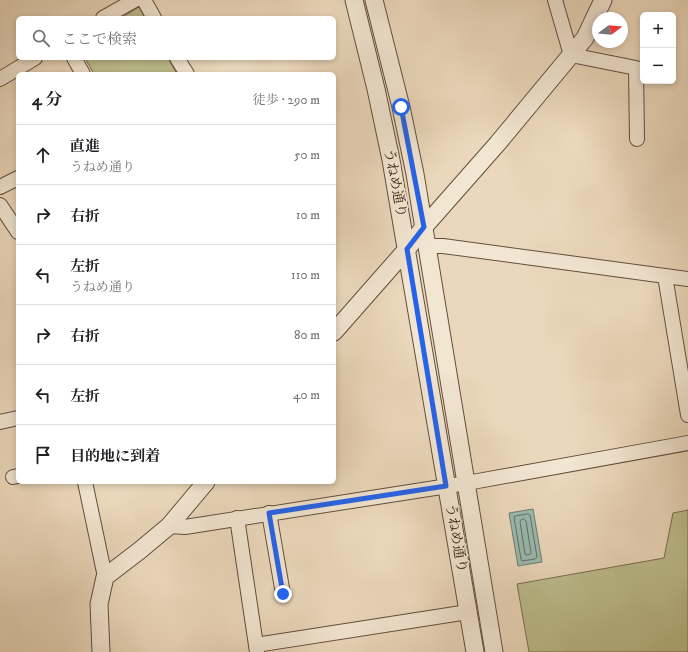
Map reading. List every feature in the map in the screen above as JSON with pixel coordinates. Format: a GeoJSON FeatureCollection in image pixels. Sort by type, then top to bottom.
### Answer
{"type":"FeatureCollection","features":[{"type":"Feature","properties":{"kind":"street"},"geometry":{"type":"LineString","coordinates":[[107,16],[135,0]]}},
{"type":"Feature","properties":{"kind":"street"},"geometry":{"type":"LineString","coordinates":[[144,0],[153,16]]}},
{"type":"Feature","properties":{"kind":"street","name":"うねめ通り"},"geometry":{"type":"LineString","coordinates":[[354,0],[378,96],[391,160],[474,652]]}},
{"type":"Feature","properties":{"kind":"street","name":"うねめ通り"},"geometry":{"type":"LineString","coordinates":[[374,0],[401,107],[424,227],[494,652]]}},
{"type":"Feature","properties":{"kind":"street"},"geometry":{"type":"LineString","coordinates":[[555,0],[571,55]]}},
{"type":"Feature","properties":{"kind":"street"},"geometry":{"type":"LineString","coordinates":[[336,330],[498,143],[585,38],[603,0]]}},
{"type":"Feature","properties":{"kind":"street"},"geometry":{"type":"LineString","coordinates":[[571,55],[636,68],[637,139]]}},
{"type":"Feature","properties":{"kind":"street"},"geometry":{"type":"LineString","coordinates":[[0,79],[32,60]]}},
{"type":"Feature","properties":{"kind":"street"},"geometry":{"type":"LineString","coordinates":[[75,60],[82,72]]}},
{"type":"Feature","properties":{"kind":"street"},"geometry":{"type":"LineString","coordinates":[[178,60],[186,72]]}},
{"type":"Feature","properties":{"kind":"street"},"geometry":{"type":"LineString","coordinates":[[0,188],[16,179]]}},
{"type":"Feature","properties":{"kind":"street"},"geometry":{"type":"LineString","coordinates":[[0,205],[16,229]]}},
{"type":"Feature","properties":{"kind":"street"},"geometry":{"type":"LineString","coordinates":[[427,246],[451,247],[688,279]]}},
{"type":"Feature","properties":{"kind":"street"},"geometry":{"type":"LineString","coordinates":[[665,276],[688,415]]}},
{"type":"Feature","properties":{"kind":"street"},"geometry":{"type":"LineString","coordinates":[[0,422],[16,418]]}},
{"type":"Feature","properties":{"kind":"street"},"geometry":{"type":"LineString","coordinates":[[169,526],[186,527],[467,483],[688,443]]}},
{"type":"Feature","properties":{"kind":"street"},"geometry":{"type":"LineString","coordinates":[[85,484],[105,577],[99,604],[101,652]]}},
{"type":"Feature","properties":{"kind":"street"},"geometry":{"type":"LineString","coordinates":[[105,577],[140,551],[169,526],[204,484]]}},
{"type":"Feature","properties":{"kind":"street"},"geometry":{"type":"LineString","coordinates":[[269,513],[283,594]]}},
{"type":"Feature","properties":{"kind":"street"},"geometry":{"type":"LineString","coordinates":[[237,518],[256,648],[468,612]]}},
{"type":"Feature","properties":{"kind":"green space"},"geometry":{"type":"Polygon","coordinates":[[[139,7],[144,16],[124,16],[139,7]]]}},
{"type":"Feature","properties":{"kind":"green space"},"geometry":{"type":"Polygon","coordinates":[[[86,60],[169,60],[176,72],[93,72],[86,60]]]}},
{"type":"Feature","properties":{"kind":"green space"},"geometry":{"type":"Polygon","coordinates":[[[688,510],[688,652],[529,652],[517,584],[664,558],[673,513],[688,510]]]}},
{"type":"Feature","properties":{"kind":"water"},"geometry":{"type":"Polygon","coordinates":[[[533,509],[542,562],[518,566],[509,513],[533,509]]]}},
{"type":"Feature","properties":{"kind":"route"},"geometry":{"type":"LineString","coordinates":[[283,594],[269,513],[446,486],[407,249],[424,227],[401,107]]}}]}
